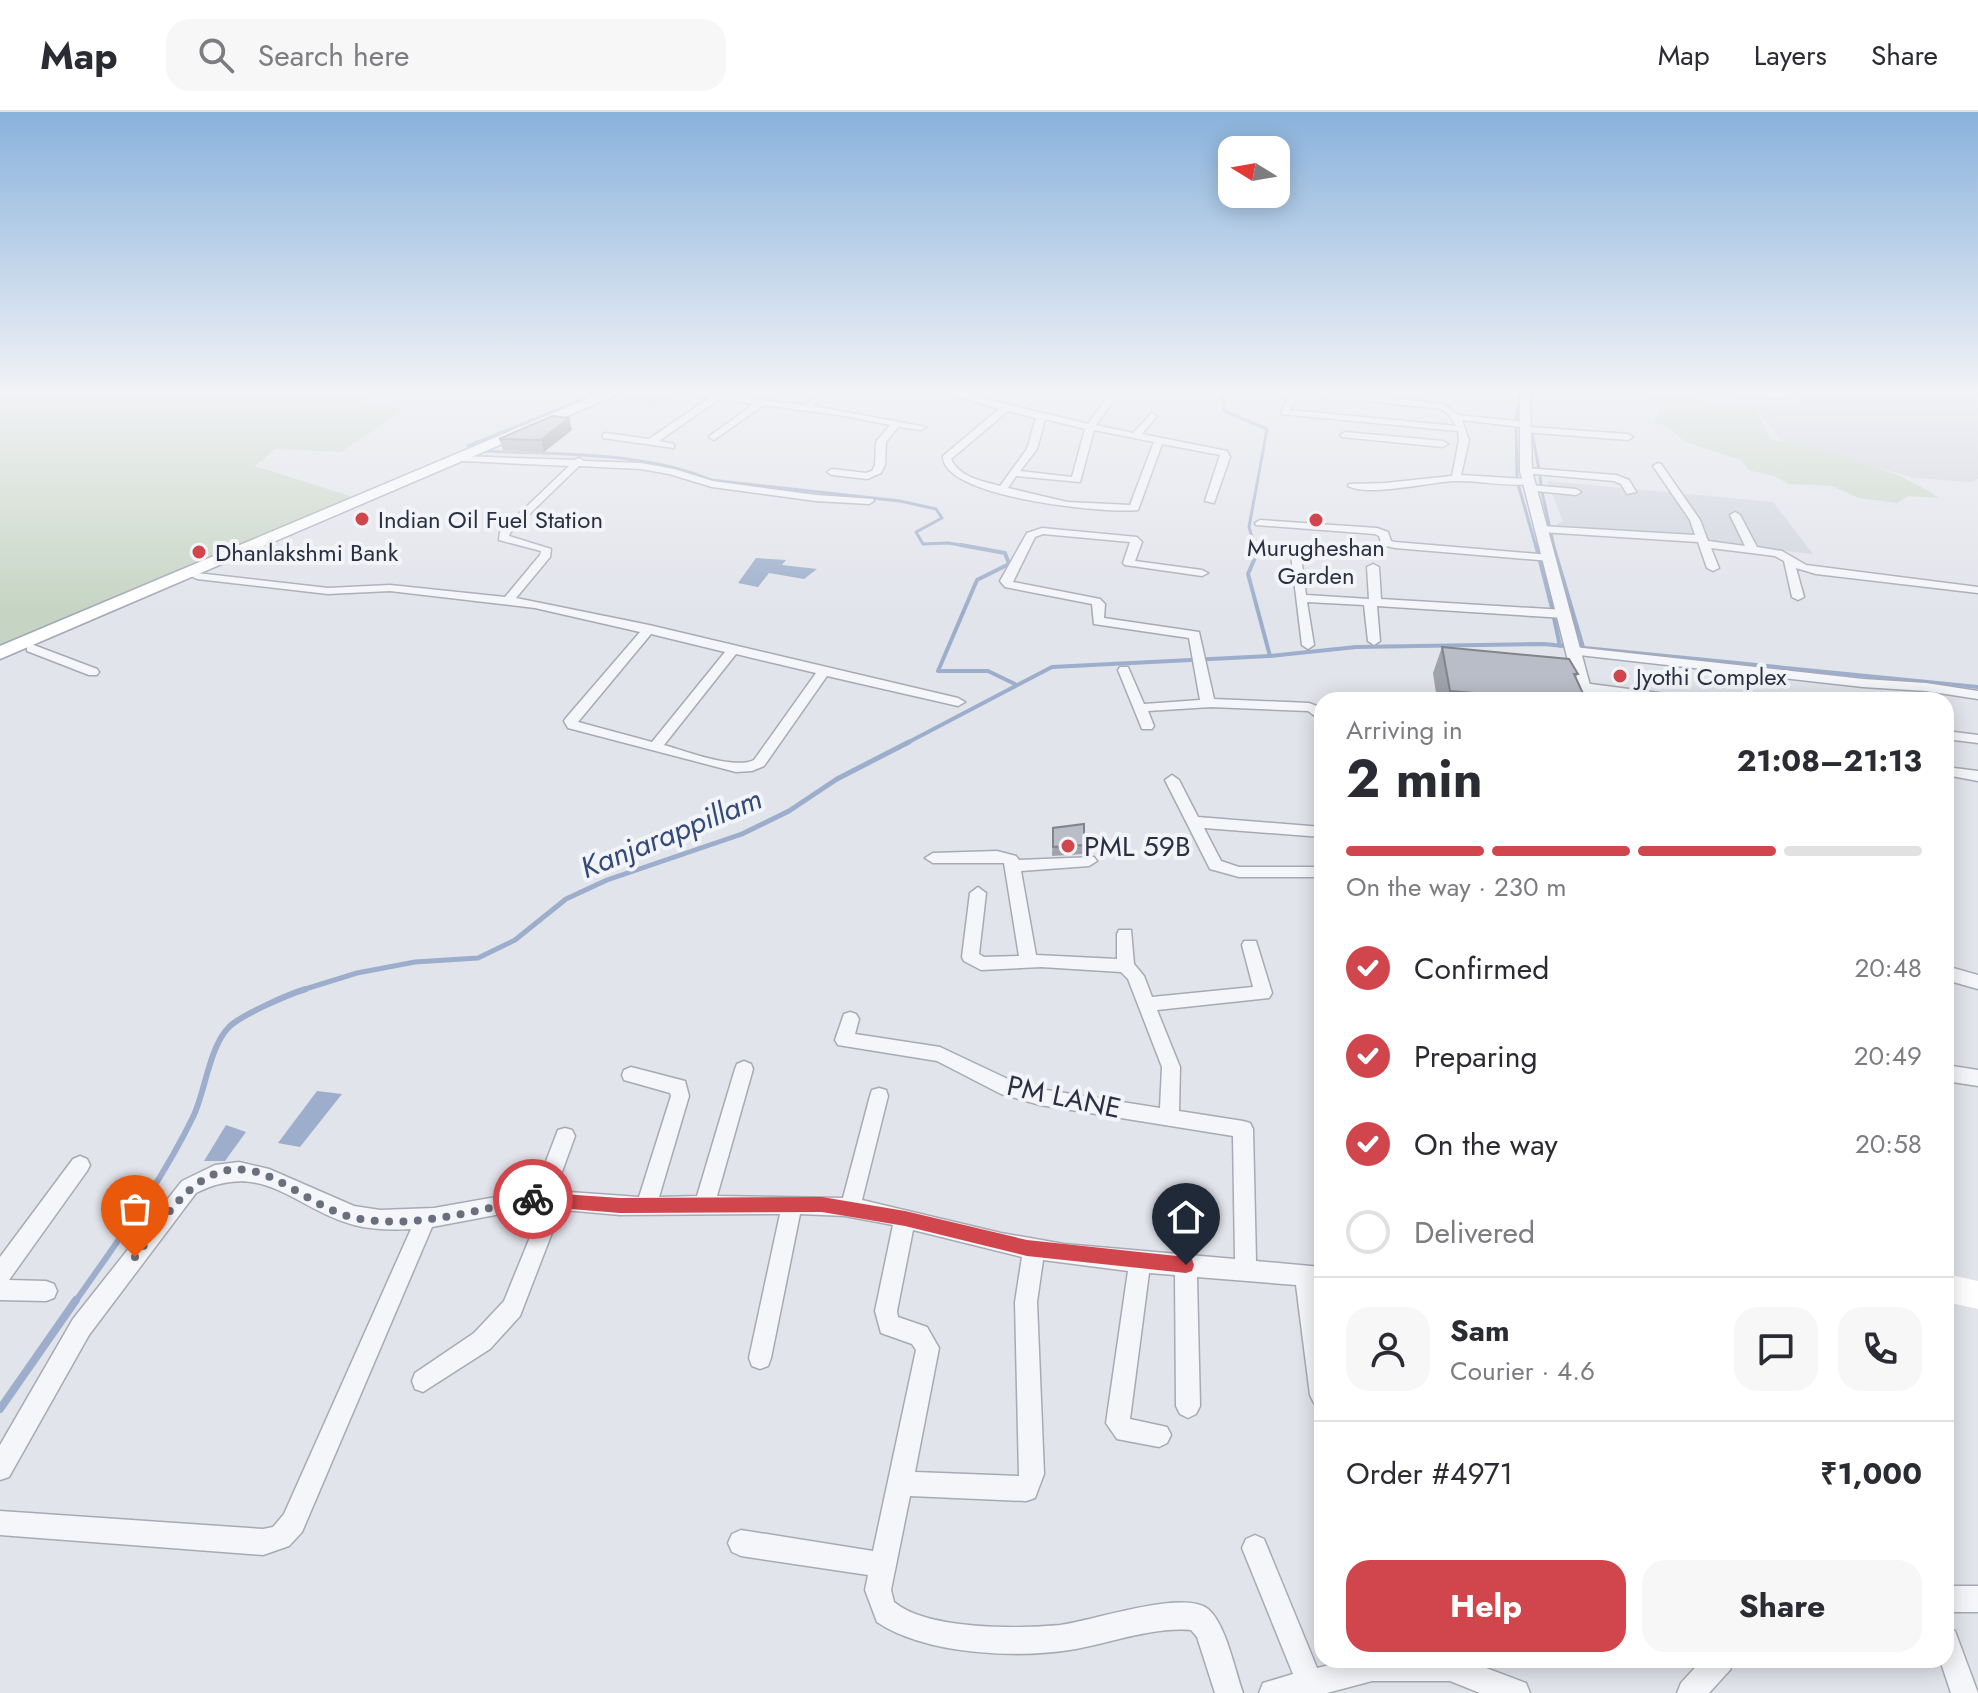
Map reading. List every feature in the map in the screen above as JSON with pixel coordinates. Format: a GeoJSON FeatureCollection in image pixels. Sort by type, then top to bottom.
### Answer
{"type":"FeatureCollection","features":[{"type":"Feature","properties":{"kind":"main road"},"geometry":{"type":"LineString","coordinates":[[0,653],[375,492],[448,464]]}},
{"type":"Feature","properties":{"kind":"main road"},"geometry":{"type":"LineString","coordinates":[[0,662],[393,487]]}},
{"type":"Feature","properties":{"kind":"main road"},"geometry":{"type":"LineString","coordinates":[[1954,1290],[1978,1295]]}},
{"type":"Feature","properties":{"kind":"street"},"geometry":{"type":"LineString","coordinates":[[508,601],[546,555],[546,549],[503,538],[505,532],[576,464]]}},
{"type":"Feature","properties":{"kind":"street"},"geometry":{"type":"LineString","coordinates":[[605,464],[671,471],[712,484],[816,498],[869,501]]}},
{"type":"Feature","properties":{"kind":"street"},"geometry":{"type":"LineString","coordinates":[[832,472],[867,476],[876,473],[880,464]]}},
{"type":"Feature","properties":{"kind":"street"},"geometry":{"type":"LineString","coordinates":[[948,464],[949,469],[956,473],[1002,490],[1067,505],[1134,508],[1150,464]]}},
{"type":"Feature","properties":{"kind":"street"},"geometry":{"type":"LineString","coordinates":[[1002,490],[1020,464]]}},
{"type":"Feature","properties":{"kind":"street"},"geometry":{"type":"LineString","coordinates":[[1067,505],[1080,464]]}},
{"type":"Feature","properties":{"kind":"street"},"geometry":{"type":"LineString","coordinates":[[1210,501],[1222,464]]}},
{"type":"Feature","properties":{"kind":"street"},"geometry":{"type":"LineString","coordinates":[[1456,478],[1459,464]]}},
{"type":"Feature","properties":{"kind":"street"},"geometry":{"type":"LineString","coordinates":[[1527,464],[1528,480],[1548,529],[1550,558],[1585,692]]}},
{"type":"Feature","properties":{"kind":"street"},"geometry":{"type":"LineString","coordinates":[[1658,466],[1695,520],[1713,568]]}},
{"type":"Feature","properties":{"kind":"street"},"geometry":{"type":"LineString","coordinates":[[1013,473],[1076,480]]}},
{"type":"Feature","properties":{"kind":"street"},"geometry":{"type":"LineString","coordinates":[[1353,486],[1456,478],[1622,480],[1631,492]]}},
{"type":"Feature","properties":{"kind":"street"},"geometry":{"type":"LineString","coordinates":[[1528,480],[1576,492]]}},
{"type":"Feature","properties":{"kind":"street"},"geometry":{"type":"LineString","coordinates":[[1735,515],[1753,550]]}},
{"type":"Feature","properties":{"kind":"street"},"geometry":{"type":"LineString","coordinates":[[1260,523],[1377,531],[1384,534],[1386,543],[1395,545],[1550,558]]}},
{"type":"Feature","properties":{"kind":"street"},"geometry":{"type":"LineString","coordinates":[[1548,529],[1704,541],[1778,553],[1806,569],[1816,571],[1978,590]]}},
{"type":"Feature","properties":{"kind":"street"},"geometry":{"type":"LineString","coordinates":[[1202,573],[1129,563],[1137,542],[1133,539],[1042,531],[1031,535],[1006,581],[1009,585],[1096,601],[1099,604],[1095,618],[1098,621],[1195,635],[1207,700],[1211,703]]}},
{"type":"Feature","properties":{"kind":"street"},"geometry":{"type":"LineString","coordinates":[[1295,557],[1308,645]]}},
{"type":"Feature","properties":{"kind":"street"},"geometry":{"type":"LineString","coordinates":[[1791,559],[1789,564],[1798,597]]}},
{"type":"Feature","properties":{"kind":"street"},"geometry":{"type":"LineString","coordinates":[[1373,567],[1374,641]]}},
{"type":"Feature","properties":{"kind":"street"},"geometry":{"type":"LineString","coordinates":[[197,576],[328,591],[390,588],[508,601],[649,629],[958,702]]}},
{"type":"Feature","properties":{"kind":"street"},"geometry":{"type":"LineString","coordinates":[[1301,598],[1565,614]]}},
{"type":"Feature","properties":{"kind":"street"},"geometry":{"type":"LineString","coordinates":[[649,629],[571,721],[577,727],[736,768],[752,767],[759,763],[824,671]]}},
{"type":"Feature","properties":{"kind":"street"},"geometry":{"type":"LineString","coordinates":[[31,648],[93,672]]}},
{"type":"Feature","properties":{"kind":"street"},"geometry":{"type":"LineString","coordinates":[[1574,648],[1952,692]]}},
{"type":"Feature","properties":{"kind":"street"},"geometry":{"type":"LineString","coordinates":[[655,747],[734,649]]}},
{"type":"Feature","properties":{"kind":"street"},"geometry":{"type":"LineString","coordinates":[[1124,670],[1147,726]]}},
{"type":"Feature","properties":{"kind":"street"},"geometry":{"type":"LineString","coordinates":[[1954,692],[1978,695]]}},
{"type":"Feature","properties":{"kind":"street"},"geometry":{"type":"LineString","coordinates":[[1140,708],[1211,703],[1314,708]]}},
{"type":"Feature","properties":{"kind":"street"},"geometry":{"type":"LineString","coordinates":[[1954,736],[1978,739]]}},
{"type":"Feature","properties":{"kind":"street"},"geometry":{"type":"LineString","coordinates":[[1954,772],[1978,776]]}},
{"type":"Feature","properties":{"kind":"street"},"geometry":{"type":"LineString","coordinates":[[1172,780],[1195,822],[1206,852],[1221,869],[1239,872],[1314,872]]}},
{"type":"Feature","properties":{"kind":"street"},"geometry":{"type":"LineString","coordinates":[[1195,822],[1314,831]]}},
{"type":"Feature","properties":{"kind":"street"},"geometry":{"type":"LineString","coordinates":[[933,858],[1006,857],[1012,866],[1029,963]]}},
{"type":"Feature","properties":{"kind":"street"},"geometry":{"type":"LineString","coordinates":[[1012,866],[1089,861]]}},
{"type":"Feature","properties":{"kind":"street"},"geometry":{"type":"LineString","coordinates":[[978,893],[970,957],[981,964],[1126,966]]}},
{"type":"Feature","properties":{"kind":"street"},"geometry":{"type":"LineString","coordinates":[[1125,934],[1126,966],[1135,976],[1171,1067],[1169,1118]]}},
{"type":"Feature","properties":{"kind":"street"},"geometry":{"type":"LineString","coordinates":[[1147,1004],[1263,993],[1250,945]]}},
{"type":"Feature","properties":{"kind":"street"},"geometry":{"type":"LineString","coordinates":[[1954,975],[1978,982]]}},
{"type":"Feature","properties":{"kind":"street","name":"PM LANE"},"geometry":{"type":"LineString","coordinates":[[850,1019],[844,1040],[847,1042],[940,1054],[1008,1088],[1040,1097],[1243,1129],[1246,1269]]}},
{"type":"Feature","properties":{"kind":"street"},"geometry":{"type":"LineString","coordinates":[[704,1206],[744,1069]]}},
{"type":"Feature","properties":{"kind":"street"},"geometry":{"type":"LineString","coordinates":[[1954,1074],[1978,1078]]}},
{"type":"Feature","properties":{"kind":"street"},"geometry":{"type":"LineString","coordinates":[[631,1075],[678,1087],[680,1096],[646,1206]]}},
{"type":"Feature","properties":{"kind":"street"},"geometry":{"type":"LineString","coordinates":[[850,1209],[879,1096]]}},
{"type":"Feature","properties":{"kind":"street"},"geometry":{"type":"LineString","coordinates":[[423,1381],[482,1341],[512,1308],[545,1225],[541,1200],[565,1136]]}},
{"type":"Feature","properties":{"kind":"street"},"geometry":{"type":"LineString","coordinates":[[0,1274],[80,1165]]}},
{"type":"Feature","properties":{"kind":"street"},"geometry":{"type":"LineString","coordinates":[[0,1468],[81,1327],[189,1187],[206,1175],[247,1169],[265,1174],[344,1215],[379,1220],[426,1218],[541,1200],[646,1206],[792,1205],[850,1209],[905,1219],[1034,1249],[1314,1276]]}},
{"type":"Feature","properties":{"kind":"street"},"geometry":{"type":"LineString","coordinates":[[760,1358],[792,1205]]}},
{"type":"Feature","properties":{"kind":"street"},"geometry":{"type":"LineString","coordinates":[[0,1523],[171,1538],[263,1542],[280,1537],[293,1523],[426,1218]]}},
{"type":"Feature","properties":{"kind":"street"},"geometry":{"type":"LineString","coordinates":[[905,1219],[886,1311],[889,1325],[919,1335],[928,1348],[878,1590],[884,1612],[906,1627],[978,1638],[1059,1638],[1130,1622],[1186,1615],[1198,1617],[1208,1629],[1229,1693]]}},
{"type":"Feature","properties":{"kind":"street"},"geometry":{"type":"LineString","coordinates":[[900,1483],[1026,1489],[1032,1474],[1026,1302],[1034,1249]]}},
{"type":"Feature","properties":{"kind":"street"},"geometry":{"type":"LineString","coordinates":[[1140,1261],[1118,1423],[1125,1431],[1159,1435]]}},
{"type":"Feature","properties":{"kind":"street"},"geometry":{"type":"LineString","coordinates":[[1186,1265],[1188,1406]]}},
{"type":"Feature","properties":{"kind":"street"},"geometry":{"type":"LineString","coordinates":[[0,1290],[46,1291]]}},
{"type":"Feature","properties":{"kind":"street"},"geometry":{"type":"LineString","coordinates":[[741,1543],[883,1565]]}},
{"type":"Feature","properties":{"kind":"street"},"geometry":{"type":"LineString","coordinates":[[1255,1548],[1310,1684]]}},
{"type":"Feature","properties":{"kind":"street"},"geometry":{"type":"LineString","coordinates":[[1954,1599],[1978,1599]]}},
{"type":"Feature","properties":{"kind":"street"},"geometry":{"type":"LineString","coordinates":[[1954,1662],[1965,1693]]}},
{"type":"Feature","properties":{"kind":"street"},"geometry":{"type":"LineString","coordinates":[[1273,1693],[1372,1668],[1450,1668],[1516,1693]]}},
{"type":"Feature","properties":{"kind":"street"},"geometry":{"type":"LineString","coordinates":[[1691,1693],[1713,1668]]}},
{"type":"Feature","properties":{"kind":"shaded area"},"geometry":{"type":"Polygon","coordinates":[[[1864,464],[1978,464],[1978,479],[1969,482],[1914,478],[1864,464]]]}},
{"type":"Feature","properties":{"kind":"shaded area"},"geometry":{"type":"Polygon","coordinates":[[[1547,481],[1773,502],[1813,554],[1556,525],[1563,521],[1547,481]]]}},
{"type":"Feature","properties":{"kind":"green space"},"geometry":{"type":"Polygon","coordinates":[[[0,464],[258,464],[255,466],[353,497],[0,646],[0,464]]]}},
{"type":"Feature","properties":{"kind":"green space"},"geometry":{"type":"Polygon","coordinates":[[[1744,464],[1865,464],[1900,477],[1939,498],[1909,496],[1897,503],[1859,498],[1832,486],[1789,484],[1774,476],[1748,470],[1744,464]]]}},
{"type":"Feature","properties":{"kind":"water"},"geometry":{"type":"Polygon","coordinates":[[[756,558],[786,560],[782,565],[817,569],[804,579],[769,573],[758,587],[738,583],[756,558]]]}},
{"type":"Feature","properties":{"kind":"water"},"geometry":{"type":"Polygon","coordinates":[[[317,1091],[342,1094],[300,1147],[278,1143],[317,1091]]]}},
{"type":"Feature","properties":{"kind":"water"},"geometry":{"type":"Polygon","coordinates":[[[226,1125],[246,1132],[225,1161],[204,1161],[226,1125]]]}},
{"type":"Feature","properties":{"kind":"building"},"geometry":{"type":"Polygon","coordinates":[[[1442,647],[1569,659],[1578,674],[1574,674],[1582,692],[1463,692],[1450,691],[1442,647]]]}},
{"type":"Feature","properties":{"kind":"building"},"geometry":{"type":"Polygon","coordinates":[[[1084,824],[1084,845],[1053,847],[1053,828],[1084,824]]]}},
{"type":"Feature","properties":{"kind":"waterway"},"geometry":{"type":"LineString","coordinates":[[657,464],[711,480],[900,501],[936,509],[942,518],[916,532],[923,544],[948,543],[972,547]]}},
{"type":"Feature","properties":{"kind":"waterway","name":"Kanjarappillam"},"geometry":{"type":"LineString","coordinates":[[1255,547],[1249,527],[1261,464]]}},
{"type":"Feature","properties":{"kind":"waterway"},"geometry":{"type":"LineString","coordinates":[[1517,464],[1517,477]]}},
{"type":"Feature","properties":{"kind":"waterway"},"geometry":{"type":"LineString","coordinates":[[1538,464],[1539,469]]}},
{"type":"Feature","properties":{"kind":"waterway"},"geometry":{"type":"LineString","coordinates":[[1540,476],[1541,485]]}},
{"type":"Feature","properties":{"kind":"waterway"},"geometry":{"type":"LineString","coordinates":[[1518,484],[1536,547]]}},
{"type":"Feature","properties":{"kind":"waterway"},"geometry":{"type":"LineString","coordinates":[[1542,492],[1554,547]]}},
{"type":"Feature","properties":{"kind":"waterway"},"geometry":{"type":"LineString","coordinates":[[961,545],[972,547]]}},
{"type":"Feature","properties":{"kind":"waterway","name":"Kanjarappillam"},"geometry":{"type":"LineString","coordinates":[[1255,545],[1257,553],[1248,574],[1270,656]]}},
{"type":"Feature","properties":{"kind":"waterway"},"geometry":{"type":"LineString","coordinates":[[1536,545],[1552,608]]}},
{"type":"Feature","properties":{"kind":"waterway"},"geometry":{"type":"LineString","coordinates":[[1553,545],[1583,647]]}},
{"type":"Feature","properties":{"kind":"waterway"},"geometry":{"type":"LineString","coordinates":[[972,547],[1005,553],[1009,564],[977,580],[938,671],[988,671],[1015,684]]}},
{"type":"Feature","properties":{"kind":"waterway"},"geometry":{"type":"LineString","coordinates":[[1554,618],[1560,646]]}},
{"type":"Feature","properties":{"kind":"waterway"},"geometry":{"type":"LineString","coordinates":[[1270,656],[1356,647],[1560,646]]}},
{"type":"Feature","properties":{"kind":"waterway"},"geometry":{"type":"LineString","coordinates":[[1560,646],[1978,687]]}},
{"type":"Feature","properties":{"kind":"waterway","name":"Kanjarappillam"},"geometry":{"type":"LineString","coordinates":[[905,744],[1052,667],[1270,656]]}},
{"type":"Feature","properties":{"kind":"waterway","name":"Kanjarappillam"},"geometry":{"type":"LineString","coordinates":[[299,991],[357,973],[415,962],[478,958],[515,940],[566,899],[607,880],[742,834],[789,811],[837,779],[909,742]]}},
{"type":"Feature","properties":{"kind":"waterway","name":"Kanjarappillam"},"geometry":{"type":"LineString","coordinates":[[75,1302],[167,1165],[197,1107],[222,1036],[244,1017],[306,989]]}},
{"type":"Feature","properties":{"kind":"waterway","name":"Kanjarappillam"},"geometry":{"type":"LineString","coordinates":[[0,1409],[76,1300]]}},
{"type":"Feature","properties":{"kind":"way so far"},"geometry":{"type":"LineString","coordinates":[[135,1257],[189,1187],[206,1175],[223,1171],[247,1169],[265,1174],[344,1215],[379,1220],[444,1217],[533,1199]]}},
{"type":"Feature","properties":{"kind":"place","name":"Indian Oil Fuel Station"},"geometry":{"type":"Point","coordinates":[362,519]}},
{"type":"Feature","properties":{"kind":"place","name":"Murugheshan Garden"},"geometry":{"type":"Point","coordinates":[1316,520]}},
{"type":"Feature","properties":{"kind":"place","name":"Dhanlakshmi Bank"},"geometry":{"type":"Point","coordinates":[199,552]}},
{"type":"Feature","properties":{"kind":"place","name":"Jyothi Complex"},"geometry":{"type":"Point","coordinates":[1620,676]}},
{"type":"Feature","properties":{"kind":"place","name":"PML 59B"},"geometry":{"type":"Point","coordinates":[1068,846]}},
{"type":"Feature","properties":{"kind":"route"},"geometry":{"type":"LineString","coordinates":[[533,1199],[620,1206],[822,1205],[905,1219],[1027,1248],[1186,1265]]}}]}
